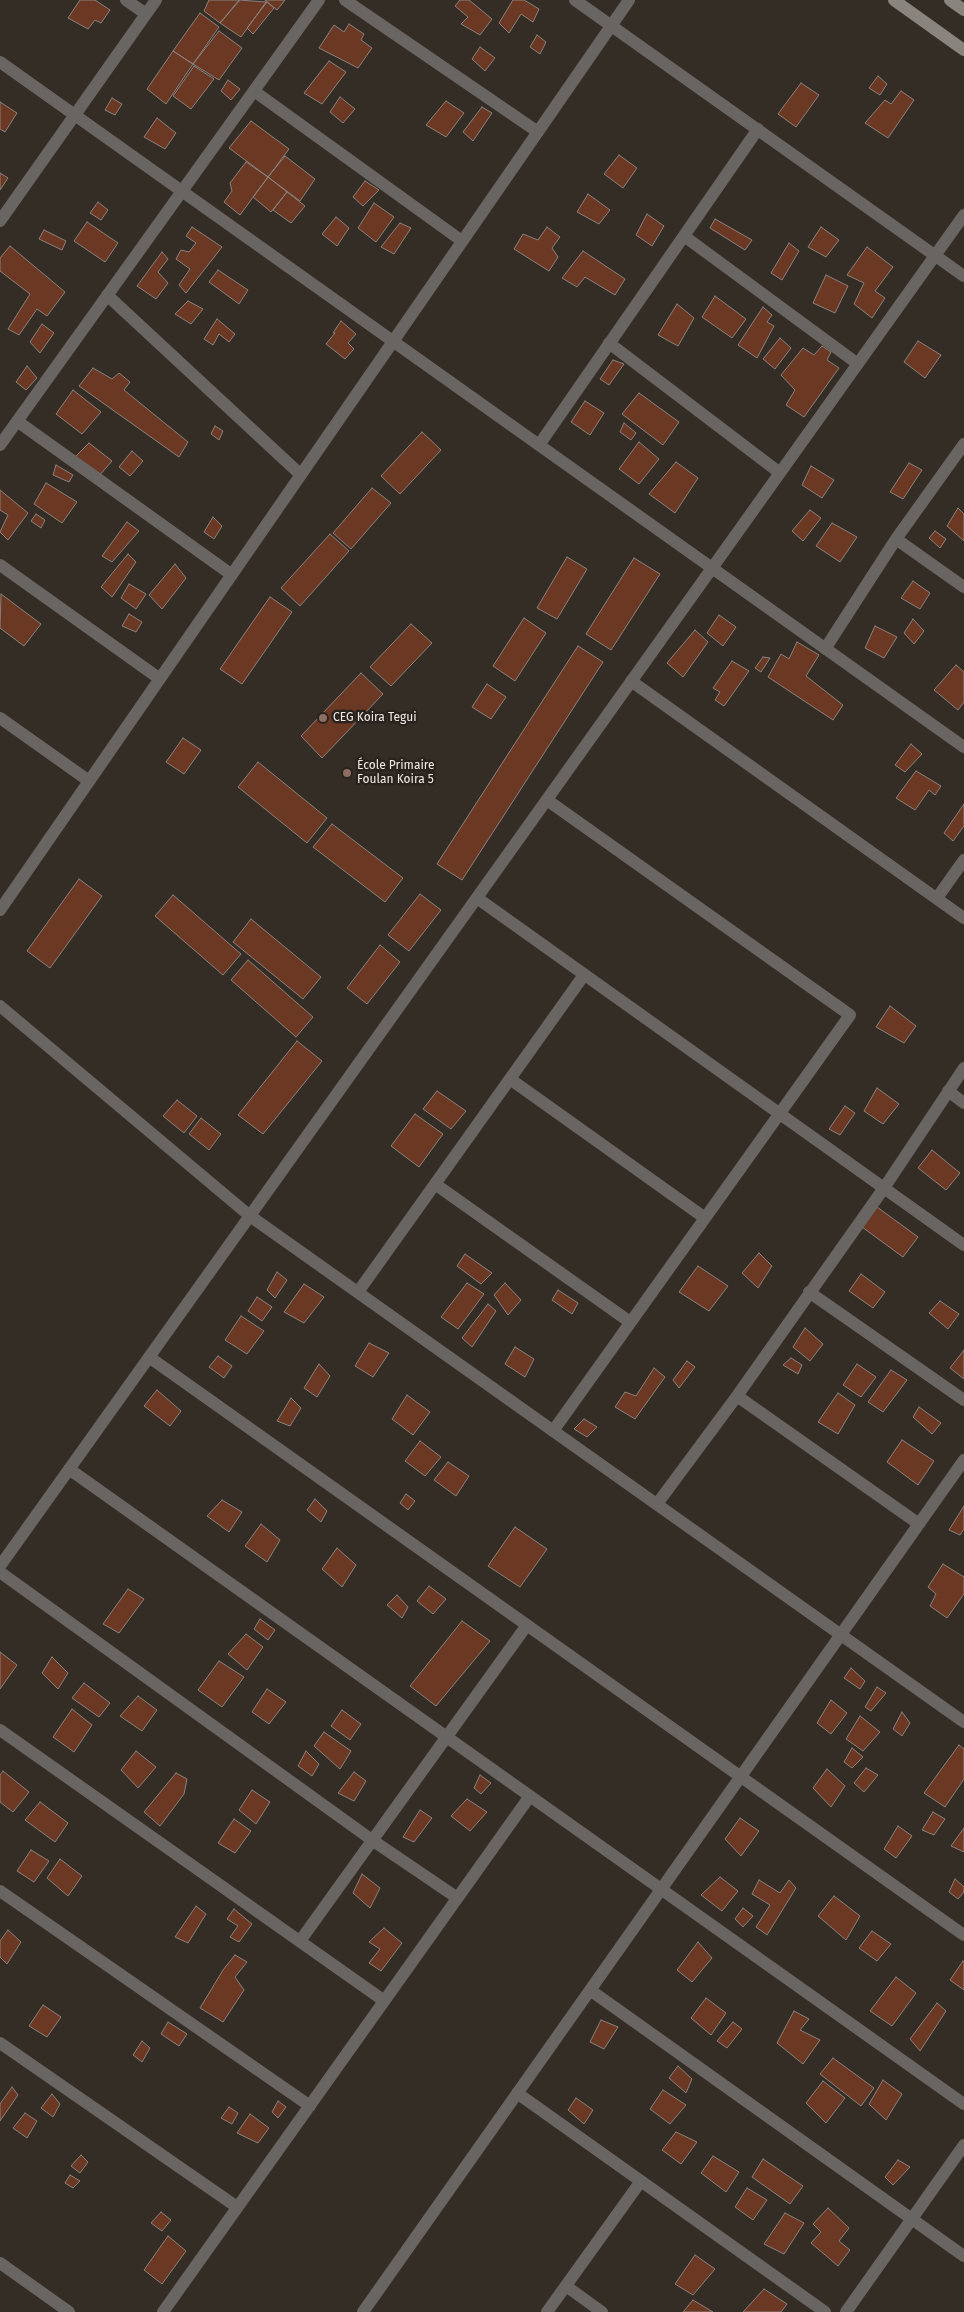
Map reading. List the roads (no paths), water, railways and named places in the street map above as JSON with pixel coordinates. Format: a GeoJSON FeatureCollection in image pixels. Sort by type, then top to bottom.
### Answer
{"type":"FeatureCollection","features":[{"type":"Feature","properties":{"kind":"main road"},"geometry":{"type":"LineString","coordinates":[[894,0],[964,50]]}},
{"type":"Feature","properties":{"kind":"main road"},"geometry":{"type":"LineString","coordinates":[[950,0],[964,10]]}},
{"type":"Feature","properties":{"kind":"street"},"geometry":{"type":"LineString","coordinates":[[126,0],[146,14]]}},
{"type":"Feature","properties":{"kind":"street"},"geometry":{"type":"LineString","coordinates":[[0,221],[156,0]]}},
{"type":"Feature","properties":{"kind":"street"},"geometry":{"type":"LineString","coordinates":[[0,445],[319,0]]}},
{"type":"Feature","properties":{"kind":"street"},"geometry":{"type":"LineString","coordinates":[[345,0],[538,132]]}},
{"type":"Feature","properties":{"kind":"street"},"geometry":{"type":"LineString","coordinates":[[575,0],[964,276]]}},
{"type":"Feature","properties":{"kind":"street"},"geometry":{"type":"LineString","coordinates":[[0,910],[629,0]]}},
{"type":"Feature","properties":{"kind":"street"},"geometry":{"type":"LineString","coordinates":[[0,62],[964,747]]}},
{"type":"Feature","properties":{"kind":"street"},"geometry":{"type":"LineString","coordinates":[[254,90],[462,241]]}},
{"type":"Feature","properties":{"kind":"street"},"geometry":{"type":"LineString","coordinates":[[539,445],[758,130]]}},
{"type":"Feature","properties":{"kind":"street"},"geometry":{"type":"LineString","coordinates":[[0,1566],[964,216]]}},
{"type":"Feature","properties":{"kind":"street"},"geometry":{"type":"LineString","coordinates":[[684,236],[858,364]]}},
{"type":"Feature","properties":{"kind":"street"},"geometry":{"type":"LineString","coordinates":[[107,295],[301,475]]}},
{"type":"Feature","properties":{"kind":"street"},"geometry":{"type":"LineString","coordinates":[[609,344],[780,473]]}},
{"type":"Feature","properties":{"kind":"street"},"geometry":{"type":"LineString","coordinates":[[18,421],[232,575]]}},
{"type":"Feature","properties":{"kind":"street"},"geometry":{"type":"LineString","coordinates":[[825,649],[896,539],[964,445]]}},
{"type":"Feature","properties":{"kind":"street"},"geometry":{"type":"LineString","coordinates":[[896,539],[964,588]]}},
{"type":"Feature","properties":{"kind":"street"},"geometry":{"type":"LineString","coordinates":[[0,565],[160,679]]}},
{"type":"Feature","properties":{"kind":"street"},"geometry":{"type":"LineString","coordinates":[[631,681],[964,918]]}},
{"type":"Feature","properties":{"kind":"street"},"geometry":{"type":"LineString","coordinates":[[0,718],[89,781]]}},
{"type":"Feature","properties":{"kind":"street"},"geometry":{"type":"LineString","coordinates":[[547,800],[850,1015],[553,1431]]}},
{"type":"Feature","properties":{"kind":"street"},"geometry":{"type":"LineString","coordinates":[[937,898],[964,860]]}},
{"type":"Feature","properties":{"kind":"street"},"geometry":{"type":"LineString","coordinates":[[477,898],[964,1245]]}},
{"type":"Feature","properties":{"kind":"street"},"geometry":{"type":"LineString","coordinates":[[358,1292],[584,975]]}},
{"type":"Feature","properties":{"kind":"street"},"geometry":{"type":"LineString","coordinates":[[0,1006],[250,1216],[964,1722]]}},
{"type":"Feature","properties":{"kind":"street"},"geometry":{"type":"LineString","coordinates":[[657,1504],[737,1396],[884,1188],[964,1068]]}},
{"type":"Feature","properties":{"kind":"street"},"geometry":{"type":"LineString","coordinates":[[510,1079],[705,1218]]}},
{"type":"Feature","properties":{"kind":"street"},"geometry":{"type":"LineString","coordinates":[[948,1091],[964,1103]]}},
{"type":"Feature","properties":{"kind":"street"},"geometry":{"type":"LineString","coordinates":[[435,1184],[630,1322]]}},
{"type":"Feature","properties":{"kind":"street"},"geometry":{"type":"LineString","coordinates":[[809,1292],[964,1400]]}},
{"type":"Feature","properties":{"kind":"street"},"geometry":{"type":"LineString","coordinates":[[149,1357],[964,1936]]}},
{"type":"Feature","properties":{"kind":"street"},"geometry":{"type":"LineString","coordinates":[[737,1396],[919,1524]]}},
{"type":"Feature","properties":{"kind":"street"},"geometry":{"type":"LineString","coordinates":[[362,2312],[964,1460]]}},
{"type":"Feature","properties":{"kind":"street"},"geometry":{"type":"LineString","coordinates":[[69,1469],[964,2104]]}},
{"type":"Feature","properties":{"kind":"street"},"geometry":{"type":"LineString","coordinates":[[0,1572],[372,1840],[456,1897]]}},
{"type":"Feature","properties":{"kind":"street"},"geometry":{"type":"LineString","coordinates":[[300,1941],[527,1626]]}},
{"type":"Feature","properties":{"kind":"street"},"geometry":{"type":"LineString","coordinates":[[0,1730],[383,2000]]}},
{"type":"Feature","properties":{"kind":"street"},"geometry":{"type":"LineString","coordinates":[[164,2312],[456,1897],[530,1796]]}},
{"type":"Feature","properties":{"kind":"street"},"geometry":{"type":"LineString","coordinates":[[0,1892],[310,2106]]}},
{"type":"Feature","properties":{"kind":"street"},"geometry":{"type":"LineString","coordinates":[[590,1990],[964,2256]]}},
{"type":"Feature","properties":{"kind":"street"},"geometry":{"type":"LineString","coordinates":[[0,2043],[237,2207]]}},
{"type":"Feature","properties":{"kind":"street"},"geometry":{"type":"LineString","coordinates":[[517,2093],[825,2312]]}},
{"type":"Feature","properties":{"kind":"street"},"geometry":{"type":"LineString","coordinates":[[846,2312],[964,2144]]}},
{"type":"Feature","properties":{"kind":"street"},"geometry":{"type":"LineString","coordinates":[[547,2312],[640,2181]]}},
{"type":"Feature","properties":{"kind":"street"},"geometry":{"type":"LineString","coordinates":[[0,2263],[70,2312]]}},
{"type":"Feature","properties":{"kind":"street"},"geometry":{"type":"LineString","coordinates":[[566,2286],[602,2312]]}},
{"type":"Feature","properties":{"kind":"place","name":"CEG Koira Tegui"},"geometry":{"type":"Point","coordinates":[323,718]}},
{"type":"Feature","properties":{"kind":"place","name":"École Primaire Foulan Koira 5"},"geometry":{"type":"Point","coordinates":[347,773]}}]}
